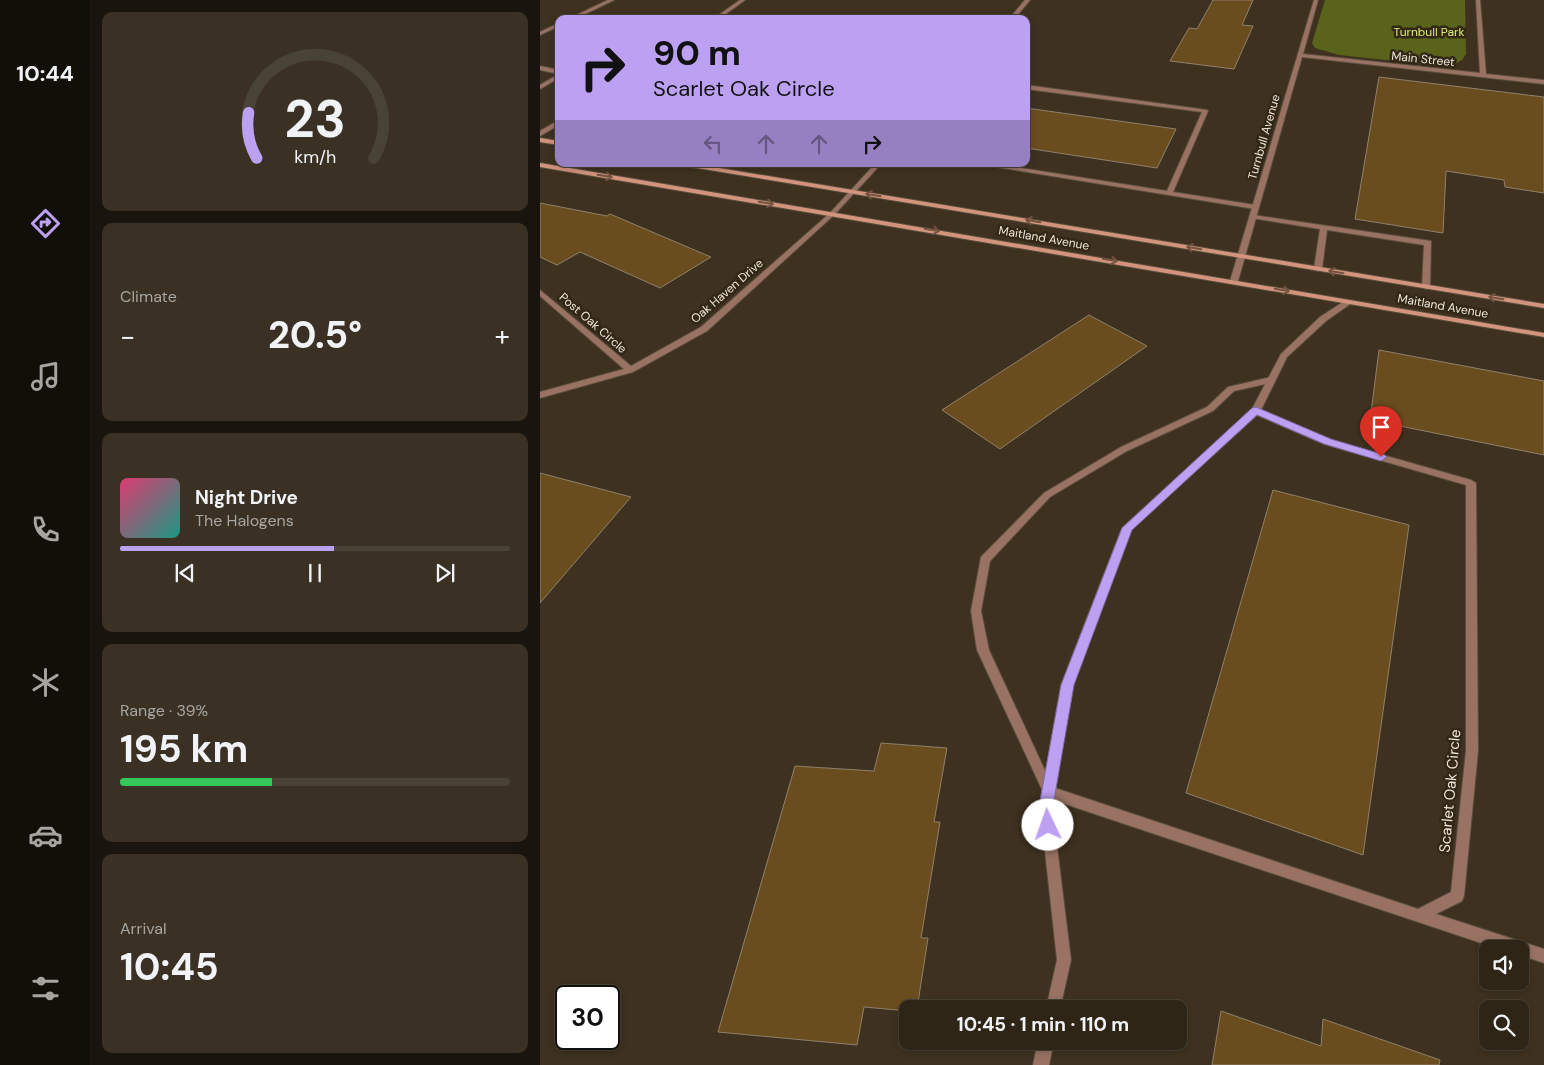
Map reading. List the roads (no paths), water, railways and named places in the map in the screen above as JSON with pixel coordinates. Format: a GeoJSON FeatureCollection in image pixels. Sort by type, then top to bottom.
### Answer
{"type":"FeatureCollection","features":[{"type":"Feature","properties":{"kind":"main road"},"geometry":{"type":"LineString","coordinates":[[540,140],[555,142]]}},
{"type":"Feature","properties":{"kind":"main road","name":"Maitland Avenue"},"geometry":{"type":"LineString","coordinates":[[540,165],[1544,335]]}},
{"type":"Feature","properties":{"kind":"main road","name":"Maitland Avenue"},"geometry":{"type":"LineString","coordinates":[[713,167],[1544,306]]}},
{"type":"Feature","properties":{"kind":"street"},"geometry":{"type":"LineString","coordinates":[[579,15],[612,0]]}},
{"type":"Feature","properties":{"kind":"street"},"geometry":{"type":"LineString","coordinates":[[721,15],[743,0]]}},
{"type":"Feature","properties":{"kind":"street"},"geometry":{"type":"LineString","coordinates":[[1015,15],[1028,0]]}},
{"type":"Feature","properties":{"kind":"street","name":"Turnbull Avenue"},"geometry":{"type":"LineString","coordinates":[[1234,281],[1316,0]]}},
{"type":"Feature","properties":{"kind":"street"},"geometry":{"type":"LineString","coordinates":[[1478,0],[1483,76]]}},
{"type":"Feature","properties":{"kind":"street"},"geometry":{"type":"LineString","coordinates":[[540,34],[555,26]]}},
{"type":"Feature","properties":{"kind":"street","name":"Main Street"},"geometry":{"type":"LineString","coordinates":[[1300,55],[1544,82]]}},
{"type":"Feature","properties":{"kind":"street"},"geometry":{"type":"LineString","coordinates":[[540,68],[555,71]]}},
{"type":"Feature","properties":{"kind":"street"},"geometry":{"type":"LineString","coordinates":[[540,87],[555,78]]}},
{"type":"Feature","properties":{"kind":"street"},"geometry":{"type":"LineString","coordinates":[[1030,89],[1204,111],[1169,193]]}},
{"type":"Feature","properties":{"kind":"street"},"geometry":{"type":"LineString","coordinates":[[540,134],[555,125]]}},
{"type":"Feature","properties":{"kind":"street","name":"Oak Haven Drive"},"geometry":{"type":"LineString","coordinates":[[540,395],[630,370],[704,329],[832,214],[875,167]]}},
{"type":"Feature","properties":{"kind":"street"},"geometry":{"type":"LineString","coordinates":[[1005,167],[1255,207]]}},
{"type":"Feature","properties":{"kind":"street"},"geometry":{"type":"LineString","coordinates":[[1253,217],[1428,243],[1426,287]]}},
{"type":"Feature","properties":{"kind":"street"},"geometry":{"type":"LineString","coordinates":[[1318,269],[1324,227]]}},
{"type":"Feature","properties":{"kind":"street","name":"Post Oak Circle"},"geometry":{"type":"LineString","coordinates":[[540,292],[630,370]]}},
{"type":"Feature","properties":{"kind":"street"},"geometry":{"type":"LineString","coordinates":[[1055,1000],[1064,960],[1046,806],[1067,685],[1127,528],[1256,411],[1284,356],[1323,319],[1349,302]]}},
{"type":"Feature","properties":{"kind":"street"},"geometry":{"type":"LineString","coordinates":[[1271,380],[1231,389],[1210,409],[1124,449],[1047,494],[985,560],[976,611],[983,650],[1049,792],[1544,956]]}},
{"type":"Feature","properties":{"kind":"street","name":"Scarlet Oak Circle"},"geometry":{"type":"LineString","coordinates":[[1256,411],[1327,442],[1471,483],[1472,752],[1457,896],[1419,916]]}},
{"type":"Feature","properties":{"kind":"street"},"geometry":{"type":"LineString","coordinates":[[1041,1065],[1044,1050]]}},
{"type":"Feature","properties":{"kind":"park label","name":"Turnbull Park"},"geometry":{"type":"Point","coordinates":[1429,32]}}]}
